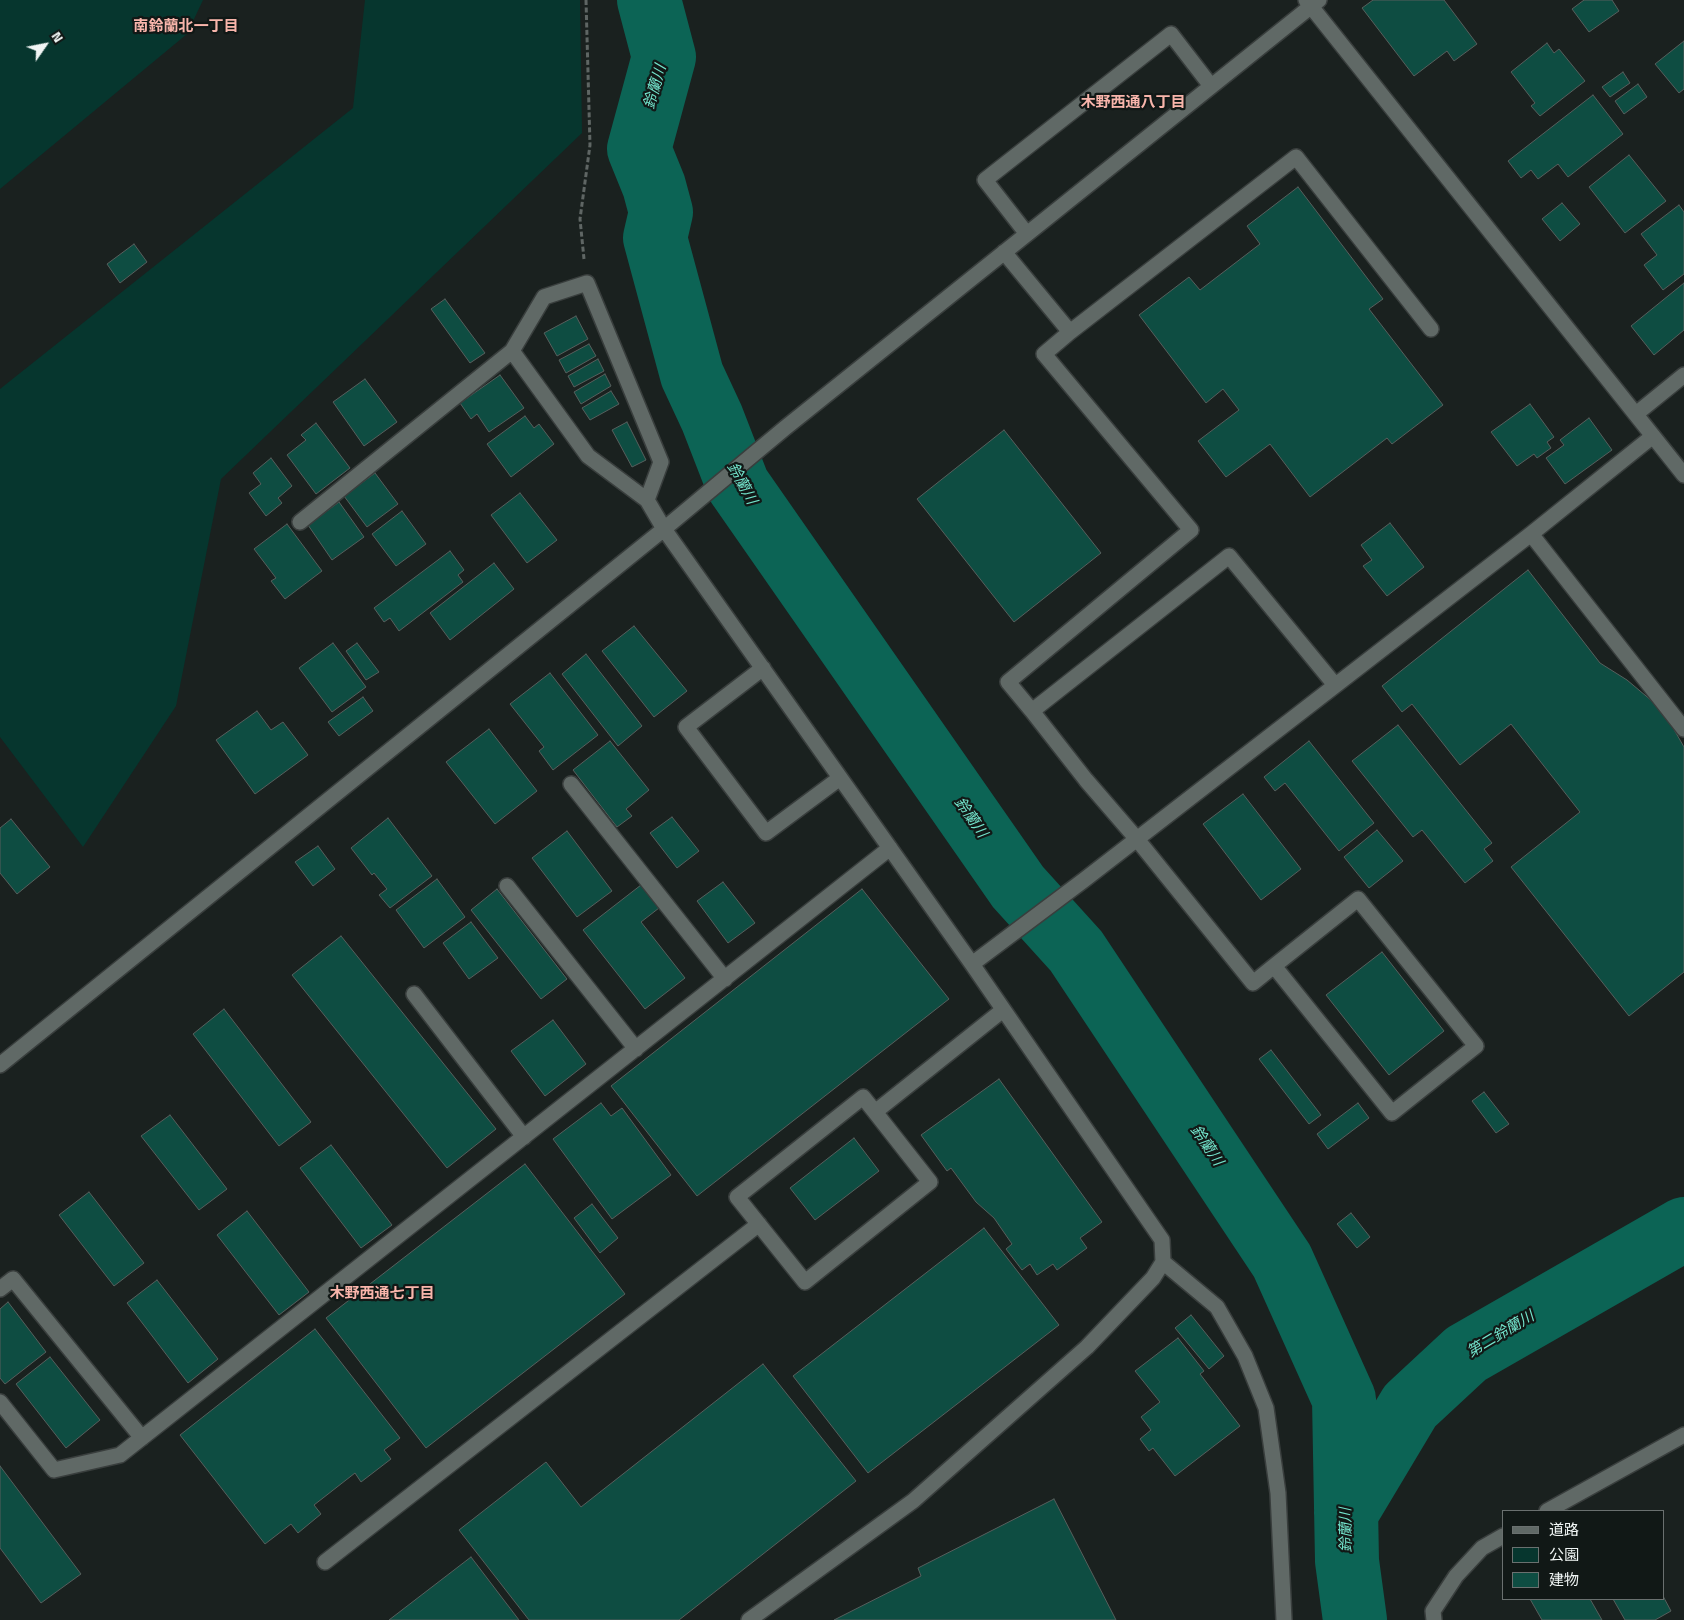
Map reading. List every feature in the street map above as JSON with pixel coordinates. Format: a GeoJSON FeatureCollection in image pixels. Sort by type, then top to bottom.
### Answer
{"type":"FeatureCollection","features":[{"type":"Feature","properties":{"kind":"street"},"geometry":{"type":"LineString","coordinates":[[0,1065],[785,428],[1211,86],[1312,2],[1684,475]]}},
{"type":"Feature","properties":{"kind":"street"},"geometry":{"type":"LineString","coordinates":[[1027,234],[985,180],[1171,34],[1211,86]]}},
{"type":"Feature","properties":{"kind":"street"},"geometry":{"type":"LineString","coordinates":[[1274,966],[1392,1113],[1476,1046],[1358,898],[1274,966],[1253,983],[1008,682],[1190,530],[1044,354],[1296,157],[1430,329]]}},
{"type":"Feature","properties":{"kind":"street"},"geometry":{"type":"LineString","coordinates":[[1004,252],[1070,332]]}},
{"type":"Feature","properties":{"kind":"street"},"geometry":{"type":"LineString","coordinates":[[300,522],[512,351],[544,297],[587,283],[661,462],[647,500]]}},
{"type":"Feature","properties":{"kind":"street"},"geometry":{"type":"LineString","coordinates":[[512,351],[588,456],[647,500],[664,528],[972,964],[1162,1240],[1163,1262],[1154,1278],[1087,1347],[913,1501],[749,1620]]}},
{"type":"Feature","properties":{"kind":"street"},"geometry":{"type":"LineString","coordinates":[[1636,414],[1684,375]]}},
{"type":"Feature","properties":{"kind":"street"},"geometry":{"type":"LineString","coordinates":[[972,964],[1084,880],[1531,534],[1653,436]]}},
{"type":"Feature","properties":{"kind":"street"},"geometry":{"type":"LineString","coordinates":[[1531,534],[1684,729]]}},
{"type":"Feature","properties":{"kind":"street"},"geometry":{"type":"LineString","coordinates":[[1032,711],[1229,556],[1335,685]]}},
{"type":"Feature","properties":{"kind":"street"},"geometry":{"type":"LineString","coordinates":[[763,668],[686,727],[766,833],[840,778]]}},
{"type":"Feature","properties":{"kind":"street"},"geometry":{"type":"LineString","coordinates":[[571,784],[725,979]]}},
{"type":"Feature","properties":{"kind":"street"},"geometry":{"type":"LineString","coordinates":[[0,1402],[54,1470],[120,1455],[890,848]]}},
{"type":"Feature","properties":{"kind":"street"},"geometry":{"type":"LineString","coordinates":[[507,886],[636,1049]]}},
{"type":"Feature","properties":{"kind":"street"},"geometry":{"type":"LineString","coordinates":[[414,994],[524,1137]]}},
{"type":"Feature","properties":{"kind":"street"},"geometry":{"type":"LineString","coordinates":[[875,1112],[1003,1010]]}},
{"type":"Feature","properties":{"kind":"street"},"geometry":{"type":"LineString","coordinates":[[863,1097],[875,1112],[930,1182],[805,1282],[737,1197],[863,1097]]}},
{"type":"Feature","properties":{"kind":"street"},"geometry":{"type":"LineString","coordinates":[[325,1562],[759,1224]]}},
{"type":"Feature","properties":{"kind":"street"},"geometry":{"type":"LineString","coordinates":[[1163,1262],[1217,1307],[1245,1356],[1266,1408],[1278,1493],[1284,1620]]}},
{"type":"Feature","properties":{"kind":"street"},"geometry":{"type":"LineString","coordinates":[[0,1289],[13,1279],[142,1438]]}},
{"type":"Feature","properties":{"kind":"street"},"geometry":{"type":"LineString","coordinates":[[1549,1510],[1684,1435]]}},
{"type":"Feature","properties":{"kind":"street"},"geometry":{"type":"LineString","coordinates":[[1434,1620],[1433,1612],[1456,1576],[1482,1548],[1502,1537]]}},
{"type":"Feature","properties":{"kind":"path"},"geometry":{"type":"LineString","coordinates":[[586,0],[590,145],[580,219],[587,283]]}},
{"type":"Feature","properties":{"kind":"green space"},"geometry":{"type":"Polygon","coordinates":[[[0,0],[203,0],[187,34],[0,189],[0,0]]]}},
{"type":"Feature","properties":{"kind":"green space"},"geometry":{"type":"Polygon","coordinates":[[[365,0],[580,0],[582,133],[221,479],[176,706],[83,847],[0,737],[0,389],[353,108],[365,0]]]}},
{"type":"Feature","properties":{"kind":"building"},"geometry":{"type":"Polygon","coordinates":[[[1373,0],[1444,0],[1477,44],[1454,61],[1447,51],[1414,76],[1362,8],[1373,0]]]}},
{"type":"Feature","properties":{"kind":"building"},"geometry":{"type":"Polygon","coordinates":[[[1584,0],[1612,0],[1619,11],[1589,32],[1572,9],[1584,0]]]}},
{"type":"Feature","properties":{"kind":"building"},"geometry":{"type":"Polygon","coordinates":[[[1684,41],[1684,89],[1679,93],[1655,64],[1684,41]]]}},
{"type":"Feature","properties":{"kind":"building"},"geometry":{"type":"Polygon","coordinates":[[[1547,43],[1554,53],[1559,49],[1585,81],[1540,116],[1531,106],[1535,103],[1511,72],[1547,43]]]}},
{"type":"Feature","properties":{"kind":"building"},"geometry":{"type":"Polygon","coordinates":[[[1623,72],[1630,83],[1610,97],[1602,87],[1623,72]]]}},
{"type":"Feature","properties":{"kind":"building"},"geometry":{"type":"Polygon","coordinates":[[[1638,84],[1647,97],[1624,114],[1615,101],[1638,84]]]}},
{"type":"Feature","properties":{"kind":"building"},"geometry":{"type":"Polygon","coordinates":[[[1593,95],[1623,134],[1568,177],[1558,164],[1538,179],[1531,170],[1521,178],[1508,161],[1593,95]]]}},
{"type":"Feature","properties":{"kind":"building"},"geometry":{"type":"Polygon","coordinates":[[[1629,155],[1666,201],[1625,233],[1589,187],[1629,155]]]}},
{"type":"Feature","properties":{"kind":"building"},"geometry":{"type":"Polygon","coordinates":[[[1298,187],[1383,299],[1369,309],[1443,405],[1392,444],[1387,438],[1310,497],[1270,444],[1226,477],[1198,441],[1239,410],[1223,389],[1206,403],[1139,315],[1189,277],[1200,290],[1260,244],[1247,226],[1298,187]]]}},
{"type":"Feature","properties":{"kind":"building"},"geometry":{"type":"Polygon","coordinates":[[[1562,203],[1580,224],[1560,241],[1542,219],[1562,203]]]}},
{"type":"Feature","properties":{"kind":"building"},"geometry":{"type":"Polygon","coordinates":[[[1679,205],[1684,212],[1684,274],[1663,290],[1644,265],[1657,255],[1641,234],[1679,205]]]}},
{"type":"Feature","properties":{"kind":"building"},"geometry":{"type":"Polygon","coordinates":[[[134,244],[147,262],[120,283],[107,264],[134,244]]]}},
{"type":"Feature","properties":{"kind":"building"},"geometry":{"type":"Polygon","coordinates":[[[1684,283],[1684,330],[1654,355],[1631,326],[1684,283]]]}},
{"type":"Feature","properties":{"kind":"building"},"geometry":{"type":"Polygon","coordinates":[[[445,299],[485,353],[470,363],[431,309],[445,299]]]}},
{"type":"Feature","properties":{"kind":"building"},"geometry":{"type":"Polygon","coordinates":[[[576,316],[588,339],[557,356],[544,333],[576,316]]]}},
{"type":"Feature","properties":{"kind":"building"},"geometry":{"type":"Polygon","coordinates":[[[589,344],[596,356],[566,373],[559,360],[589,344]]]}},
{"type":"Feature","properties":{"kind":"building"},"geometry":{"type":"Polygon","coordinates":[[[598,359],[604,371],[574,387],[568,376],[598,359]]]}},
{"type":"Feature","properties":{"kind":"building"},"geometry":{"type":"Polygon","coordinates":[[[605,374],[611,386],[581,404],[574,392],[605,374]]]}},
{"type":"Feature","properties":{"kind":"building"},"geometry":{"type":"Polygon","coordinates":[[[500,375],[524,408],[489,432],[477,414],[471,419],[460,403],[500,375]]]}},
{"type":"Feature","properties":{"kind":"building"},"geometry":{"type":"Polygon","coordinates":[[[365,379],[397,422],[364,446],[333,402],[365,379]]]}},
{"type":"Feature","properties":{"kind":"building"},"geometry":{"type":"Polygon","coordinates":[[[611,391],[619,404],[590,420],[582,408],[611,391]]]}},
{"type":"Feature","properties":{"kind":"building"},"geometry":{"type":"Polygon","coordinates":[[[1530,404],[1554,437],[1547,442],[1551,448],[1537,458],[1534,454],[1517,466],[1491,432],[1530,404]]]}},
{"type":"Feature","properties":{"kind":"building"},"geometry":{"type":"Polygon","coordinates":[[[525,416],[534,428],[539,424],[554,444],[511,477],[487,444],[525,416]]]}},
{"type":"Feature","properties":{"kind":"building"},"geometry":{"type":"Polygon","coordinates":[[[1589,418],[1612,450],[1565,484],[1546,458],[1564,445],[1560,440],[1589,418]]]}},
{"type":"Feature","properties":{"kind":"building"},"geometry":{"type":"Polygon","coordinates":[[[627,422],[646,460],[632,467],[612,430],[627,422]]]}},
{"type":"Feature","properties":{"kind":"building"},"geometry":{"type":"Polygon","coordinates":[[[316,423],[350,468],[316,494],[287,455],[306,440],[301,435],[316,423]]]}},
{"type":"Feature","properties":{"kind":"building"},"geometry":{"type":"Polygon","coordinates":[[[1004,430],[1101,553],[1014,622],[917,499],[1004,430]]]}},
{"type":"Feature","properties":{"kind":"building"},"geometry":{"type":"Polygon","coordinates":[[[271,458],[292,486],[278,498],[282,503],[266,516],[249,493],[261,484],[253,473],[271,458]]]}},
{"type":"Feature","properties":{"kind":"building"},"geometry":{"type":"Polygon","coordinates":[[[375,473],[398,504],[367,527],[344,496],[375,473]]]}},
{"type":"Feature","properties":{"kind":"building"},"geometry":{"type":"Polygon","coordinates":[[[520,493],[557,540],[527,563],[491,515],[520,493]]]}},
{"type":"Feature","properties":{"kind":"building"},"geometry":{"type":"Polygon","coordinates":[[[339,502],[364,537],[332,560],[308,525],[339,502]]]}},
{"type":"Feature","properties":{"kind":"building"},"geometry":{"type":"Polygon","coordinates":[[[402,511],[426,544],[396,566],[372,534],[402,511]]]}},
{"type":"Feature","properties":{"kind":"building"},"geometry":{"type":"Polygon","coordinates":[[[1390,523],[1424,567],[1387,596],[1363,566],[1372,560],[1361,545],[1390,523]]]}},
{"type":"Feature","properties":{"kind":"building"},"geometry":{"type":"Polygon","coordinates":[[[287,524],[322,571],[285,599],[271,581],[276,578],[254,549],[287,524]]]}},
{"type":"Feature","properties":{"kind":"building"},"geometry":{"type":"Polygon","coordinates":[[[450,551],[464,570],[458,575],[463,582],[399,631],[390,618],[384,622],[374,608],[450,551]]]}},
{"type":"Feature","properties":{"kind":"building"},"geometry":{"type":"Polygon","coordinates":[[[494,563],[514,589],[450,640],[430,613],[494,563]]]}},
{"type":"Feature","properties":{"kind":"building"},"geometry":{"type":"Polygon","coordinates":[[[1528,570],[1600,663],[1627,680],[1652,701],[1672,726],[1684,747],[1684,972],[1629,1016],[1511,867],[1580,812],[1511,724],[1460,765],[1412,704],[1402,712],[1382,686],[1528,570]]]}},
{"type":"Feature","properties":{"kind":"building"},"geometry":{"type":"Polygon","coordinates":[[[634,626],[687,691],[654,717],[602,651],[634,626]]]}},
{"type":"Feature","properties":{"kind":"building"},"geometry":{"type":"Polygon","coordinates":[[[333,643],[366,687],[332,712],[299,668],[333,643]]]}},
{"type":"Feature","properties":{"kind":"building"},"geometry":{"type":"Polygon","coordinates":[[[357,643],[379,672],[366,680],[346,651],[357,643]]]}},
{"type":"Feature","properties":{"kind":"building"},"geometry":{"type":"Polygon","coordinates":[[[586,654],[642,726],[618,746],[562,674],[586,654]]]}},
{"type":"Feature","properties":{"kind":"building"},"geometry":{"type":"Polygon","coordinates":[[[550,673],[598,735],[553,770],[539,751],[544,747],[510,704],[550,673]]]}},
{"type":"Feature","properties":{"kind":"building"},"geometry":{"type":"Polygon","coordinates":[[[363,697],[373,711],[339,736],[328,722],[363,697]]]}},
{"type":"Feature","properties":{"kind":"building"},"geometry":{"type":"Polygon","coordinates":[[[257,711],[271,730],[283,722],[308,755],[255,794],[216,740],[257,711]]]}},
{"type":"Feature","properties":{"kind":"building"},"geometry":{"type":"Polygon","coordinates":[[[1398,725],[1492,843],[1484,849],[1493,861],[1465,883],[1422,830],[1413,837],[1352,761],[1398,725]]]}},
{"type":"Feature","properties":{"kind":"building"},"geometry":{"type":"Polygon","coordinates":[[[489,729],[537,791],[495,824],[446,762],[489,729]]]}},
{"type":"Feature","properties":{"kind":"building"},"geometry":{"type":"Polygon","coordinates":[[[610,741],[649,790],[626,809],[632,816],[617,827],[573,770],[610,741]]]}},
{"type":"Feature","properties":{"kind":"building"},"geometry":{"type":"Polygon","coordinates":[[[1309,741],[1374,823],[1339,851],[1285,783],[1275,791],[1264,777],[1309,741]]]}},
{"type":"Feature","properties":{"kind":"building"},"geometry":{"type":"Polygon","coordinates":[[[1243,794],[1301,869],[1261,900],[1203,824],[1243,794]]]}},
{"type":"Feature","properties":{"kind":"building"},"geometry":{"type":"Polygon","coordinates":[[[672,817],[699,851],[677,868],[650,833],[672,817]]]}},
{"type":"Feature","properties":{"kind":"building"},"geometry":{"type":"Polygon","coordinates":[[[388,818],[432,876],[390,908],[379,895],[387,889],[374,873],[372,875],[351,848],[388,818]]]}},
{"type":"Feature","properties":{"kind":"building"},"geometry":{"type":"Polygon","coordinates":[[[11,819],[50,867],[17,894],[0,873],[0,828],[11,819]]]}},
{"type":"Feature","properties":{"kind":"building"},"geometry":{"type":"Polygon","coordinates":[[[1377,830],[1403,861],[1369,888],[1344,857],[1377,830]]]}},
{"type":"Feature","properties":{"kind":"building"},"geometry":{"type":"Polygon","coordinates":[[[567,831],[612,891],[577,917],[532,858],[567,831]]]}},
{"type":"Feature","properties":{"kind":"building"},"geometry":{"type":"Polygon","coordinates":[[[318,846],[335,869],[313,886],[295,862],[318,846]]]}},
{"type":"Feature","properties":{"kind":"building"},"geometry":{"type":"Polygon","coordinates":[[[437,879],[465,917],[424,948],[396,910],[437,879]]]}},
{"type":"Feature","properties":{"kind":"building"},"geometry":{"type":"Polygon","coordinates":[[[723,882],[755,923],[728,943],[697,901],[723,882]]]}},
{"type":"Feature","properties":{"kind":"building"},"geometry":{"type":"Polygon","coordinates":[[[641,885],[659,908],[641,922],[685,978],[645,1009],[583,930],[641,885]]]}},
{"type":"Feature","properties":{"kind":"building"},"geometry":{"type":"Polygon","coordinates":[[[497,889],[567,979],[541,999],[471,910],[497,889]]]}},
{"type":"Feature","properties":{"kind":"building"},"geometry":{"type":"Polygon","coordinates":[[[862,889],[949,999],[697,1196],[611,1086],[862,889]]]}},
{"type":"Feature","properties":{"kind":"building"},"geometry":{"type":"Polygon","coordinates":[[[471,922],[498,958],[469,979],[443,943],[471,922]]]}},
{"type":"Feature","properties":{"kind":"building"},"geometry":{"type":"Polygon","coordinates":[[[341,936],[496,1129],[447,1168],[292,975],[341,936]]]}},
{"type":"Feature","properties":{"kind":"building"},"geometry":{"type":"Polygon","coordinates":[[[1382,952],[1444,1031],[1389,1075],[1326,995],[1382,952]]]}},
{"type":"Feature","properties":{"kind":"building"},"geometry":{"type":"Polygon","coordinates":[[[224,1009],[311,1122],[279,1146],[193,1034],[224,1009]]]}},
{"type":"Feature","properties":{"kind":"building"},"geometry":{"type":"Polygon","coordinates":[[[553,1020],[586,1064],[545,1096],[511,1051],[553,1020]]]}},
{"type":"Feature","properties":{"kind":"building"},"geometry":{"type":"Polygon","coordinates":[[[1271,1050],[1321,1115],[1309,1124],[1259,1059],[1271,1050]]]}},
{"type":"Feature","properties":{"kind":"building"},"geometry":{"type":"Polygon","coordinates":[[[999,1079],[1102,1222],[1080,1238],[1087,1248],[1057,1270],[1053,1264],[1037,1275],[1030,1264],[1022,1270],[1006,1249],[1012,1244],[994,1218],[976,1202],[951,1168],[947,1171],[921,1135],[999,1079]]]}},
{"type":"Feature","properties":{"kind":"building"},"geometry":{"type":"Polygon","coordinates":[[[1484,1092],[1509,1124],[1496,1133],[1472,1101],[1484,1092]]]}},
{"type":"Feature","properties":{"kind":"building"},"geometry":{"type":"Polygon","coordinates":[[[601,1103],[611,1116],[622,1108],[671,1175],[612,1219],[553,1139],[601,1103]]]}},
{"type":"Feature","properties":{"kind":"building"},"geometry":{"type":"Polygon","coordinates":[[[1358,1103],[1369,1118],[1328,1149],[1317,1134],[1358,1103]]]}},
{"type":"Feature","properties":{"kind":"building"},"geometry":{"type":"Polygon","coordinates":[[[170,1115],[227,1189],[199,1210],[141,1136],[170,1115]]]}},
{"type":"Feature","properties":{"kind":"building"},"geometry":{"type":"Polygon","coordinates":[[[854,1138],[879,1171],[815,1220],[790,1188],[854,1138]]]}},
{"type":"Feature","properties":{"kind":"building"},"geometry":{"type":"Polygon","coordinates":[[[331,1145],[392,1225],[361,1248],[300,1168],[331,1145]]]}},
{"type":"Feature","properties":{"kind":"building"},"geometry":{"type":"Polygon","coordinates":[[[525,1164],[625,1294],[426,1448],[326,1318],[525,1164]]]}},
{"type":"Feature","properties":{"kind":"building"},"geometry":{"type":"Polygon","coordinates":[[[89,1192],[144,1263],[114,1286],[59,1215],[89,1192]]]}},
{"type":"Feature","properties":{"kind":"building"},"geometry":{"type":"Polygon","coordinates":[[[592,1204],[618,1238],[600,1253],[574,1218],[592,1204]]]}},
{"type":"Feature","properties":{"kind":"building"},"geometry":{"type":"Polygon","coordinates":[[[247,1211],[309,1292],[279,1315],[217,1235],[247,1211]]]}},
{"type":"Feature","properties":{"kind":"building"},"geometry":{"type":"Polygon","coordinates":[[[1351,1213],[1370,1237],[1357,1248],[1337,1224],[1351,1213]]]}},
{"type":"Feature","properties":{"kind":"building"},"geometry":{"type":"Polygon","coordinates":[[[984,1228],[1059,1325],[868,1473],[793,1376],[984,1228]]]}},
{"type":"Feature","properties":{"kind":"building"},"geometry":{"type":"Polygon","coordinates":[[[157,1280],[218,1359],[188,1383],[127,1303],[157,1280]]]}},
{"type":"Feature","properties":{"kind":"building"},"geometry":{"type":"Polygon","coordinates":[[[8,1302],[46,1352],[5,1384],[0,1378],[0,1309],[8,1302]]]}},
{"type":"Feature","properties":{"kind":"building"},"geometry":{"type":"Polygon","coordinates":[[[1191,1315],[1224,1356],[1209,1369],[1175,1328],[1191,1315]]]}},
{"type":"Feature","properties":{"kind":"building"},"geometry":{"type":"Polygon","coordinates":[[[315,1329],[400,1438],[384,1450],[391,1459],[361,1482],[355,1473],[314,1505],[321,1514],[298,1533],[291,1524],[265,1544],[180,1435],[315,1329]]]}},
{"type":"Feature","properties":{"kind":"building"},"geometry":{"type":"Polygon","coordinates":[[[1178,1338],[1204,1371],[1200,1374],[1240,1426],[1175,1476],[1153,1448],[1149,1451],[1140,1439],[1151,1430],[1141,1417],[1160,1402],[1135,1371],[1178,1338]]]}},
{"type":"Feature","properties":{"kind":"building"},"geometry":{"type":"Polygon","coordinates":[[[50,1357],[100,1420],[66,1448],[16,1384],[50,1357]]]}},
{"type":"Feature","properties":{"kind":"building"},"geometry":{"type":"Polygon","coordinates":[[[763,1364],[856,1481],[679,1620],[529,1620],[459,1530],[546,1462],[581,1507],[763,1364]]]}},
{"type":"Feature","properties":{"kind":"building"},"geometry":{"type":"Polygon","coordinates":[[[0,1466],[81,1574],[41,1603],[0,1548],[0,1466]]]}},
{"type":"Feature","properties":{"kind":"building"},"geometry":{"type":"Polygon","coordinates":[[[1054,1499],[1116,1620],[834,1620],[921,1576],[918,1568],[1054,1499]]]}},
{"type":"Feature","properties":{"kind":"building"},"geometry":{"type":"Polygon","coordinates":[[[471,1557],[519,1620],[389,1620],[471,1557]]]}},
{"type":"Feature","properties":{"kind":"building"},"geometry":{"type":"Polygon","coordinates":[[[1664,1598],[1671,1611],[1655,1620],[1625,1620],[1614,1600],[1664,1600],[1664,1598]]]}},
{"type":"Feature","properties":{"kind":"building"},"geometry":{"type":"Polygon","coordinates":[[[1531,1600],[1591,1600],[1602,1620],[1542,1620],[1531,1600]]]}},
{"type":"Feature","properties":{"kind":"waterway","name":"鈴蘭川"},"geometry":{"type":"LineString","coordinates":[[649,0],[664,57],[639,149],[654,186],[661,212],[655,238],[692,375],[712,418],[738,485],[1018,887],[1076,951],[1282,1261],[1344,1399],[1347,1561],[1355,1620]]}},
{"type":"Feature","properties":{"kind":"waterway","name":"第二鈴蘭川"},"geometry":{"type":"LineString","coordinates":[[1346,1513],[1410,1406],[1466,1354],[1684,1229]]}},
{"type":"Feature","properties":{"kind":"district","name":"南鈴蘭北一丁目"},"geometry":{"type":"Point","coordinates":[186,27]}},
{"type":"Feature","properties":{"kind":"district","name":"木野西通八丁目"},"geometry":{"type":"Point","coordinates":[1133,103]}},
{"type":"Feature","properties":{"kind":"district","name":"木野西通七丁目"},"geometry":{"type":"Point","coordinates":[382,1294]}}]}
